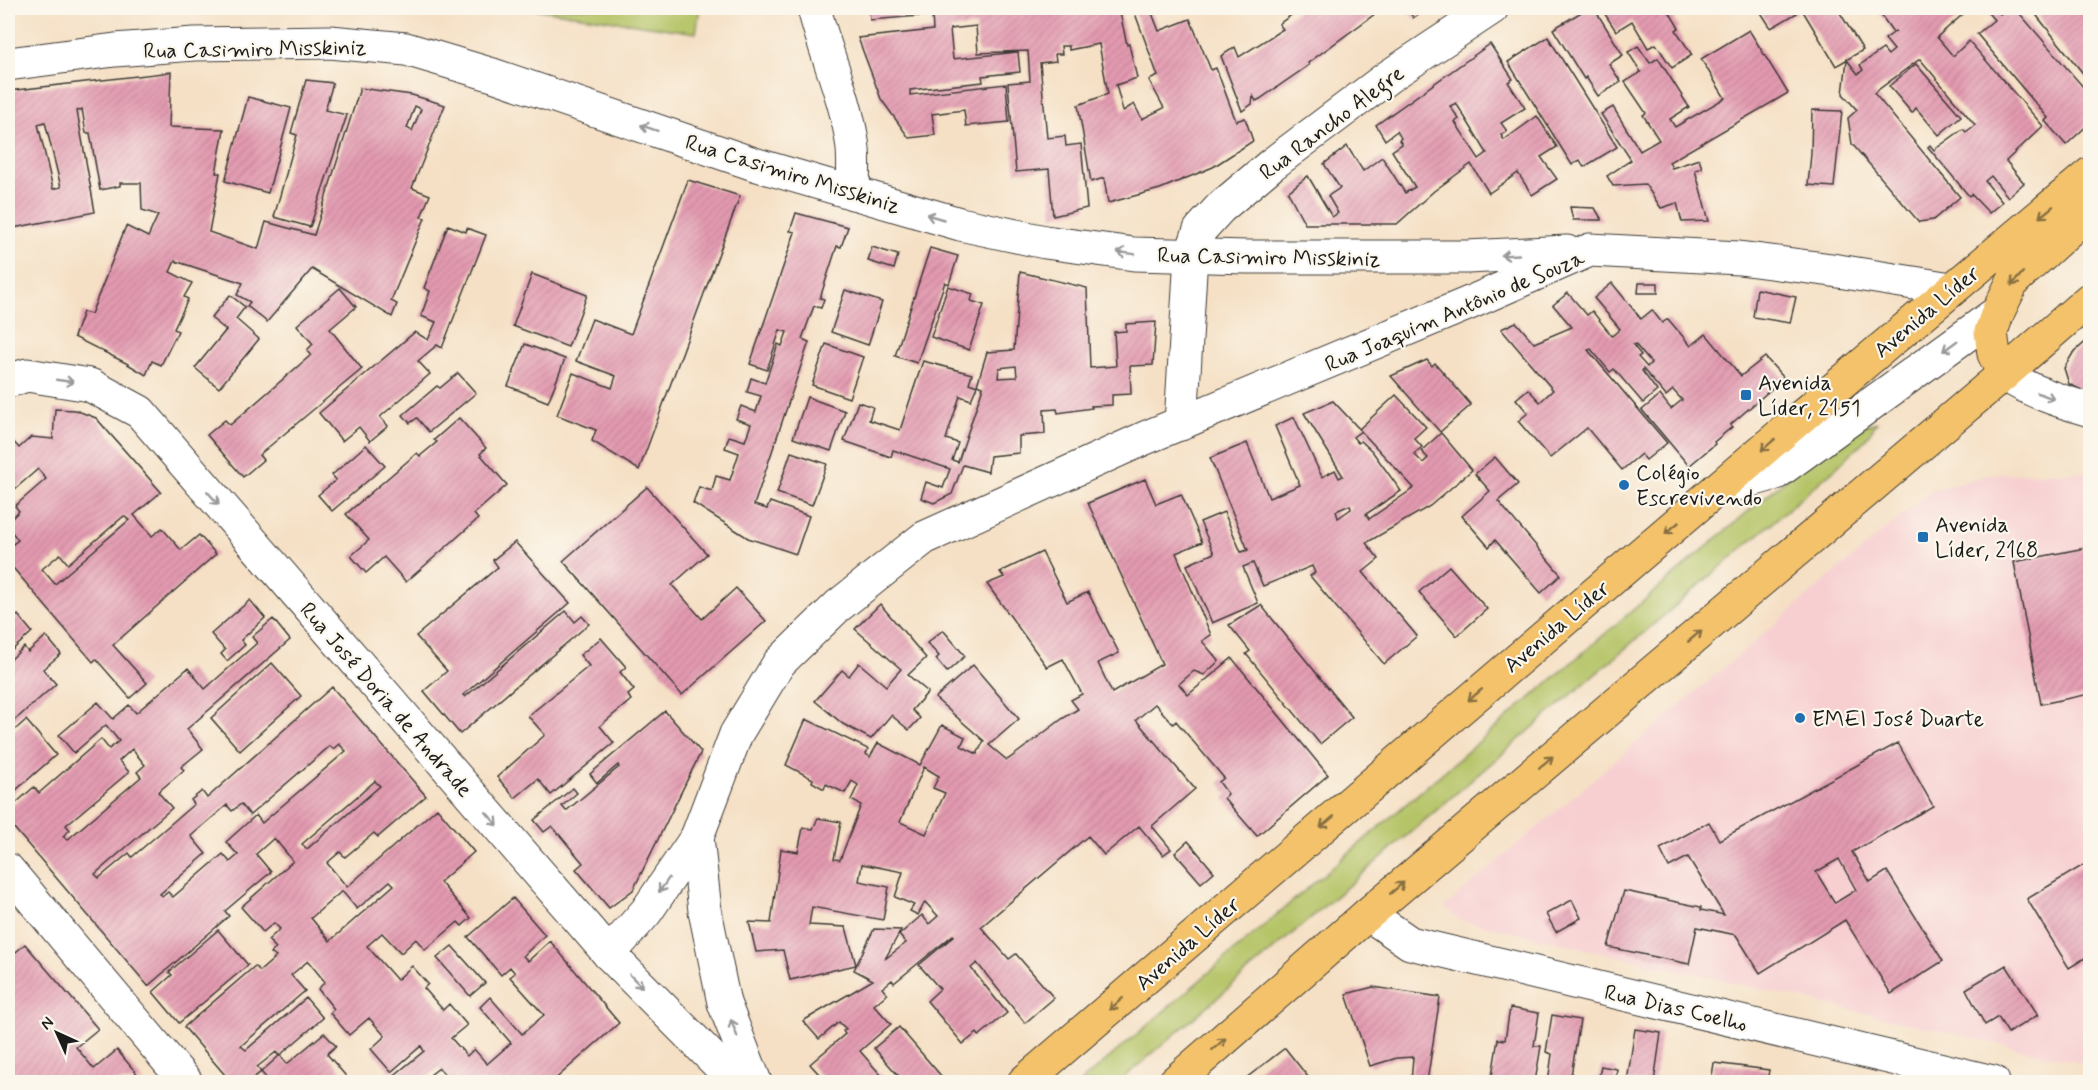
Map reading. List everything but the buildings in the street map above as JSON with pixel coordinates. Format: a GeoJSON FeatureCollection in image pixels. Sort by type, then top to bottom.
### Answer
{"type":"FeatureCollection","features":[{"type":"Feature","properties":{"kind":"main road","name":"Avenida Líder"},"geometry":{"type":"LineString","coordinates":[[1024,1083],[1951,289],[2091,174]]}},
{"type":"Feature","properties":{"kind":"main road"},"geometry":{"type":"LineString","coordinates":[[2004,374],[1994,354],[1991,333],[2013,281],[2091,210]]}},
{"type":"Feature","properties":{"kind":"main road"},"geometry":{"type":"LineString","coordinates":[[1174,1083],[1368,914],[2091,299]]}},
{"type":"Feature","properties":{"kind":"street"},"geometry":{"type":"LineString","coordinates":[[814,8],[841,89],[853,143],[852,193]]}},
{"type":"Feature","properties":{"kind":"street","name":"Rua Rancho Alegre"},"geometry":{"type":"LineString","coordinates":[[1191,255],[1200,230],[1220,208],[1271,165],[1388,77],[1492,8]]}},
{"type":"Feature","properties":{"kind":"street","name":"Rua Casimiro Misskiniz"},"geometry":{"type":"LineString","coordinates":[[8,64],[115,50],[195,44],[330,42],[406,49],[494,75],[754,164],[960,224],[1045,242],[1134,254],[1191,255],[1467,257],[1590,250]]}},
{"type":"Feature","properties":{"kind":"street","name":"Rua Joaquim Antônio de Souza"},"geometry":{"type":"LineString","coordinates":[[609,954],[646,912],[697,837],[736,734],[779,663],[838,606],[924,538],[1181,424],[1590,250],[1739,258],[1951,289]]}},
{"type":"Feature","properties":{"kind":"street"},"geometry":{"type":"LineString","coordinates":[[1181,424],[1191,255]]}},
{"type":"Feature","properties":{"kind":"street"},"geometry":{"type":"LineString","coordinates":[[1716,490],[1776,473],[1998,312]]}},
{"type":"Feature","properties":{"kind":"street"},"geometry":{"type":"LineString","coordinates":[[2004,374],[2023,386],[2048,397],[2091,410]]}},
{"type":"Feature","properties":{"kind":"street","name":"Rua José Doria de Andrade"},"geometry":{"type":"LineString","coordinates":[[8,381],[27,375],[90,385],[140,412],[609,954],[736,1083]]}},
{"type":"Feature","properties":{"kind":"street","name":"Rua Joaquim Antônio de Souza"},"geometry":{"type":"LineString","coordinates":[[697,837],[705,911],[724,1003],[755,1083]]}},
{"type":"Feature","properties":{"kind":"street"},"geometry":{"type":"LineString","coordinates":[[8,870],[186,1083]]}},
{"type":"Feature","properties":{"kind":"street","name":"Rua Dias Coelho"},"geometry":{"type":"LineString","coordinates":[[1368,914],[1410,943],[1993,1083]]}},
{"type":"Feature","properties":{"kind":"shaded area","name":"EMEI José Duarte"},"geometry":{"type":"Polygon","coordinates":[[[2090,472],[2090,1065],[1460,920],[1444,907],[1932,490],[1992,474],[2090,472]]]}},
{"type":"Feature","properties":{"kind":"green space"},"geometry":{"type":"Polygon","coordinates":[[[527,8],[700,8],[696,33],[527,8]]]}},
{"type":"Feature","properties":{"kind":"green space"},"geometry":{"type":"Polygon","coordinates":[[[1877,422],[1865,440],[1836,468],[1119,1082],[1081,1082],[1820,450],[1856,428],[1877,422]]]}},
{"type":"Feature","properties":{"kind":"place","name":"Avenida Líder, 2151"},"geometry":{"type":"Point","coordinates":[1746,395]}},
{"type":"Feature","properties":{"kind":"place","name":"Colégio Escrevivendo"},"geometry":{"type":"Point","coordinates":[1624,485]}},
{"type":"Feature","properties":{"kind":"place","name":"Avenida Líder, 2168"},"geometry":{"type":"Point","coordinates":[1923,537]}},
{"type":"Feature","properties":{"kind":"place","name":"EMEI José Duarte"},"geometry":{"type":"Point","coordinates":[1800,718]}}]}
